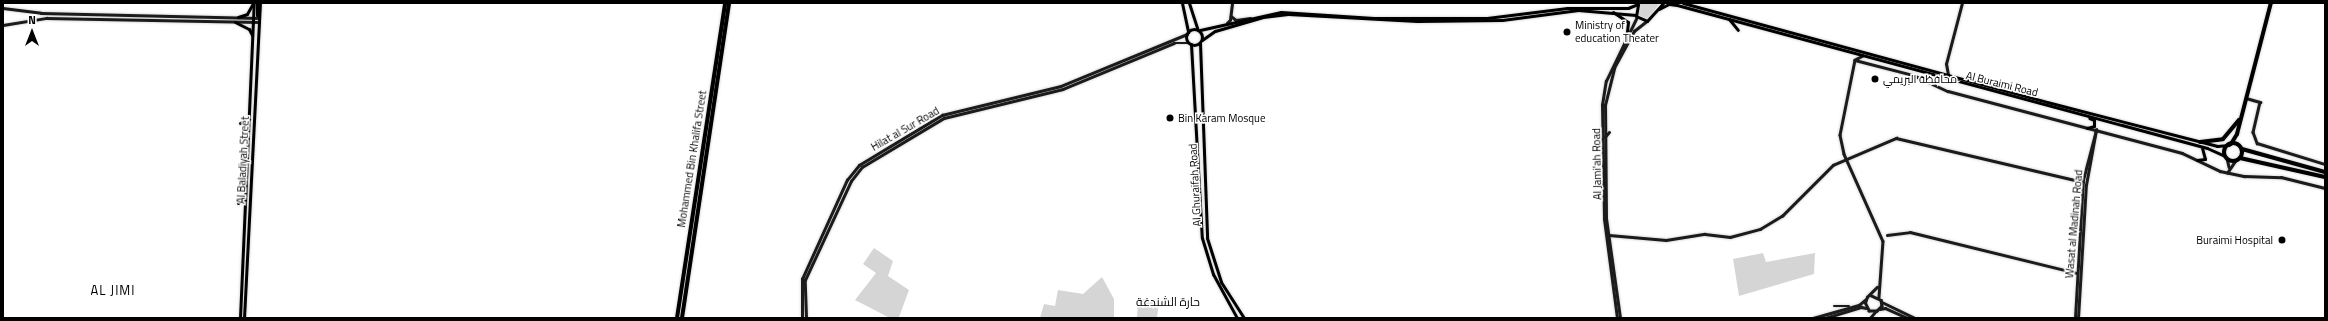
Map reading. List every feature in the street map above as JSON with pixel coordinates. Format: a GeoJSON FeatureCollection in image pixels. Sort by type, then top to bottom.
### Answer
{"type":"FeatureCollection","features":[{"type":"Feature","properties":{"kind":"highway","name":"Mohammed Bin Khalifa Street"},"geometry":{"type":"LineString","coordinates":[[677,318],[724,3]]}},
{"type":"Feature","properties":{"kind":"highway","name":"Mohammed Bin Khalifa Street"},"geometry":{"type":"LineString","coordinates":[[682,318],[729,3]]}},
{"type":"Feature","properties":{"kind":"highway"},"geometry":{"type":"LineString","coordinates":[[2270,3],[2237,134],[2230,144],[2226,157],[2325,178]]}},
{"type":"Feature","properties":{"kind":"highway"},"geometry":{"type":"LineString","coordinates":[[2201,144],[2228,137],[2241,119]]}},
{"type":"Feature","properties":{"kind":"highway"},"geometry":{"type":"LineString","coordinates":[[2237,134],[2241,148],[2238,160]]}},
{"type":"Feature","properties":{"kind":"highway"},"geometry":{"type":"LineString","coordinates":[[2230,144],[2325,172]]}},
{"type":"Feature","properties":{"kind":"main road"},"geometry":{"type":"LineString","coordinates":[[238,17],[247,14],[256,3]]}},
{"type":"Feature","properties":{"kind":"main road","name":"Al Baladiyah Street"},"geometry":{"type":"LineString","coordinates":[[244,318],[259,18],[256,3]]}},
{"type":"Feature","properties":{"kind":"main road","name":"Al Baladiyah Street"},"geometry":{"type":"LineString","coordinates":[[240,318],[253,38],[256,3]]}},
{"type":"Feature","properties":{"kind":"main road"},"geometry":{"type":"LineString","coordinates":[[1182,3],[1188,23],[1187,34],[1250,18],[1289,12],[1361,17],[1487,18],[1582,7],[1628,8],[1638,4]]}},
{"type":"Feature","properties":{"kind":"main road"},"geometry":{"type":"LineString","coordinates":[[1189,3],[1199,30]]}},
{"type":"Feature","properties":{"kind":"main road"},"geometry":{"type":"LineString","coordinates":[[1190,43],[1201,41],[1215,31],[1278,15],[1377,21],[1475,21],[1578,10],[1612,11],[1636,16],[1647,21],[1663,3]]}},
{"type":"Feature","properties":{"kind":"main road","name":"Al Buraimi Road"},"geometry":{"type":"LineString","coordinates":[[1683,3],[2201,144],[2226,157]]}},
{"type":"Feature","properties":{"kind":"main road"},"geometry":{"type":"LineString","coordinates":[[1636,16],[1638,4]]}},
{"type":"Feature","properties":{"kind":"main road","name":"Al Buraimi Road"},"geometry":{"type":"LineString","coordinates":[[1659,9],[1671,4],[2049,106],[2201,144],[2222,147],[2230,144]]}},
{"type":"Feature","properties":{"kind":"main road"},"geometry":{"type":"LineString","coordinates":[[1612,11],[1628,21],[1626,40]]}},
{"type":"Feature","properties":{"kind":"main road"},"geometry":{"type":"LineString","coordinates":[[1729,19],[1738,30]]}},
{"type":"Feature","properties":{"kind":"main road"},"geometry":{"type":"LineString","coordinates":[[235,22],[249,29],[253,38]]}},
{"type":"Feature","properties":{"kind":"main road","name":"Al Ghuraifah Road"},"geometry":{"type":"LineString","coordinates":[[1199,30],[1201,41],[1207,238],[1221,282],[1244,318]]}},
{"type":"Feature","properties":{"kind":"main road","name":"Al Ghuraifah Road"},"geometry":{"type":"LineString","coordinates":[[1187,34],[1190,43],[1202,238],[1212,274],[1237,318]]}},
{"type":"Feature","properties":{"kind":"main road"},"geometry":{"type":"LineString","coordinates":[[2049,106],[2094,120],[2093,127],[2087,128]]}},
{"type":"Feature","properties":{"kind":"main road"},"geometry":{"type":"LineString","coordinates":[[240,123],[249,119]]}},
{"type":"Feature","properties":{"kind":"main road"},"geometry":{"type":"LineString","coordinates":[[2197,160],[2206,156],[2201,144]]}},
{"type":"Feature","properties":{"kind":"main road"},"geometry":{"type":"LineString","coordinates":[[238,203],[246,196]]}},
{"type":"Feature","properties":{"kind":"street"},"geometry":{"type":"LineString","coordinates":[[1221,26],[1229,22],[1232,3]]}},
{"type":"Feature","properties":{"kind":"street"},"geometry":{"type":"LineString","coordinates":[[1953,77],[1945,72],[1962,3]]}},
{"type":"Feature","properties":{"kind":"street"},"geometry":{"type":"LineString","coordinates":[[3,8],[40,13],[238,17],[254,20]]}},
{"type":"Feature","properties":{"kind":"street"},"geometry":{"type":"LineString","coordinates":[[1231,16],[1236,20],[1250,18]]}},
{"type":"Feature","properties":{"kind":"street","name":"Al Jami'ah Road"},"geometry":{"type":"LineString","coordinates":[[1618,318],[1604,219],[1602,105],[1606,81],[1636,16]]}},
{"type":"Feature","properties":{"kind":"street"},"geometry":{"type":"LineString","coordinates":[[3,25],[46,18],[235,22],[259,18]]}},
{"type":"Feature","properties":{"kind":"street","name":"Al Jami'ah Road"},"geometry":{"type":"LineString","coordinates":[[1618,318],[1609,235],[1605,105],[1609,82],[1631,36],[1647,21]]}},
{"type":"Feature","properties":{"kind":"street","name":"Hilat al Sur Road"},"geometry":{"type":"LineString","coordinates":[[802,318],[802,279],[847,180],[859,165],[942,115],[1061,86],[1187,34]]}},
{"type":"Feature","properties":{"kind":"street","name":"Hilat al Sur Road"},"geometry":{"type":"LineString","coordinates":[[806,318],[805,280],[851,181],[862,167],[944,118],[1062,89],[1174,43],[1190,43]]}},
{"type":"Feature","properties":{"kind":"street"},"geometry":{"type":"LineString","coordinates":[[1846,50],[1855,60],[1913,75],[1948,91],[2182,153],[2228,173],[2281,177],[2325,188]]}},
{"type":"Feature","properties":{"kind":"street"},"geometry":{"type":"LineString","coordinates":[[1869,57],[1859,57],[1855,60],[1840,129],[1846,158],[1883,240],[1878,284],[1879,297],[1882,301],[1915,318]]}},
{"type":"Feature","properties":{"kind":"street"},"geometry":{"type":"LineString","coordinates":[[1932,72],[1942,71],[1946,64]]}},
{"type":"Feature","properties":{"kind":"street"},"geometry":{"type":"LineString","coordinates":[[2246,98],[2260,102],[2253,132],[2257,143],[2325,164]]}},
{"type":"Feature","properties":{"kind":"street","name":"Wasat al Madinah Road"},"geometry":{"type":"LineString","coordinates":[[2078,318],[2086,184],[2096,138],[2096,130]]}},
{"type":"Feature","properties":{"kind":"street","name":"Wasat al Madinah Road"},"geometry":{"type":"LineString","coordinates":[[2075,318],[2083,182],[2096,130]]}},
{"type":"Feature","properties":{"kind":"street"},"geometry":{"type":"LineString","coordinates":[[1605,138],[1609,132]]}},
{"type":"Feature","properties":{"kind":"street"},"geometry":{"type":"LineString","coordinates":[[2096,138],[2105,132]]}},
{"type":"Feature","properties":{"kind":"street"},"geometry":{"type":"LineString","coordinates":[[1609,235],[1617,238],[1666,240],[1705,234],[1730,237],[1760,229],[1782,216],[1833,165],[1846,158],[1896,138],[2083,182]]}},
{"type":"Feature","properties":{"kind":"street"},"geometry":{"type":"LineString","coordinates":[[2226,157],[2229,168],[2228,173]]}},
{"type":"Feature","properties":{"kind":"street"},"geometry":{"type":"LineString","coordinates":[[2229,168],[2238,160]]}},
{"type":"Feature","properties":{"kind":"street"},"geometry":{"type":"LineString","coordinates":[[1880,232],[1887,234],[1910,232],[2077,274]]}},
{"type":"Feature","properties":{"kind":"street"},"geometry":{"type":"LineString","coordinates":[[1883,240],[1887,234]]}},
{"type":"Feature","properties":{"kind":"street"},"geometry":{"type":"LineString","coordinates":[[1610,244],[1617,238]]}},
{"type":"Feature","properties":{"kind":"street"},"geometry":{"type":"LineString","coordinates":[[1813,318],[1853,306],[1866,300],[1878,284]]}},
{"type":"Feature","properties":{"kind":"street"},"geometry":{"type":"LineString","coordinates":[[1870,295],[1879,297]]}},
{"type":"Feature","properties":{"kind":"street"},"geometry":{"type":"LineString","coordinates":[[1866,300],[1870,318],[1876,312],[1885,308],[1907,318]]}},
{"type":"Feature","properties":{"kind":"street"},"geometry":{"type":"LineString","coordinates":[[1880,310],[1882,301]]}},
{"type":"Feature","properties":{"kind":"street"},"geometry":{"type":"LineString","coordinates":[[1834,306],[1853,306]]}},
{"type":"Feature","properties":{"kind":"street"},"geometry":{"type":"LineString","coordinates":[[1825,318],[1861,307],[1876,312]]}},
{"type":"Feature","properties":{"kind":"shaded area"},"geometry":{"type":"Polygon","coordinates":[[[1641,3],[1660,3],[1647,20],[1637,14],[1641,3]]]}},
{"type":"Feature","properties":{"kind":"shaded area"},"geometry":{"type":"Polygon","coordinates":[[[874,248],[893,261],[888,276],[909,290],[899,317],[888,317],[855,300],[876,273],[863,264],[874,248]]]}},
{"type":"Feature","properties":{"kind":"shaded area"},"geometry":{"type":"Polygon","coordinates":[[[1763,253],[1766,262],[1815,253],[1814,274],[1739,296],[1733,259],[1763,253]]]}},
{"type":"Feature","properties":{"kind":"shaded area"},"geometry":{"type":"Polygon","coordinates":[[[1102,277],[1114,299],[1114,318],[1040,318],[1044,304],[1055,306],[1058,290],[1083,294],[1102,277]]]}},
{"type":"Feature","properties":{"kind":"shaded area"},"geometry":{"type":"Polygon","coordinates":[[[1138,299],[1159,300],[1157,318],[1137,318],[1138,299]]]}},
{"type":"Feature","properties":{"kind":"place","name":"Ministry of education Theater"},"geometry":{"type":"Point","coordinates":[1567,32]}},
{"type":"Feature","properties":{"kind":"place","name":"محافظة البريمي"},"geometry":{"type":"Point","coordinates":[1875,79]}},
{"type":"Feature","properties":{"kind":"place","name":"Bin Karam Mosque"},"geometry":{"type":"Point","coordinates":[1170,118]}},
{"type":"Feature","properties":{"kind":"place","name":"Buraimi Hospital"},"geometry":{"type":"Point","coordinates":[2282,240]}},
{"type":"Feature","properties":{"kind":"district","name":"AL JIMI"},"geometry":{"type":"Point","coordinates":[113,290]}},
{"type":"Feature","properties":{"kind":"district","name":"حارة الشندغة"},"geometry":{"type":"Point","coordinates":[1168,302]}}]}
